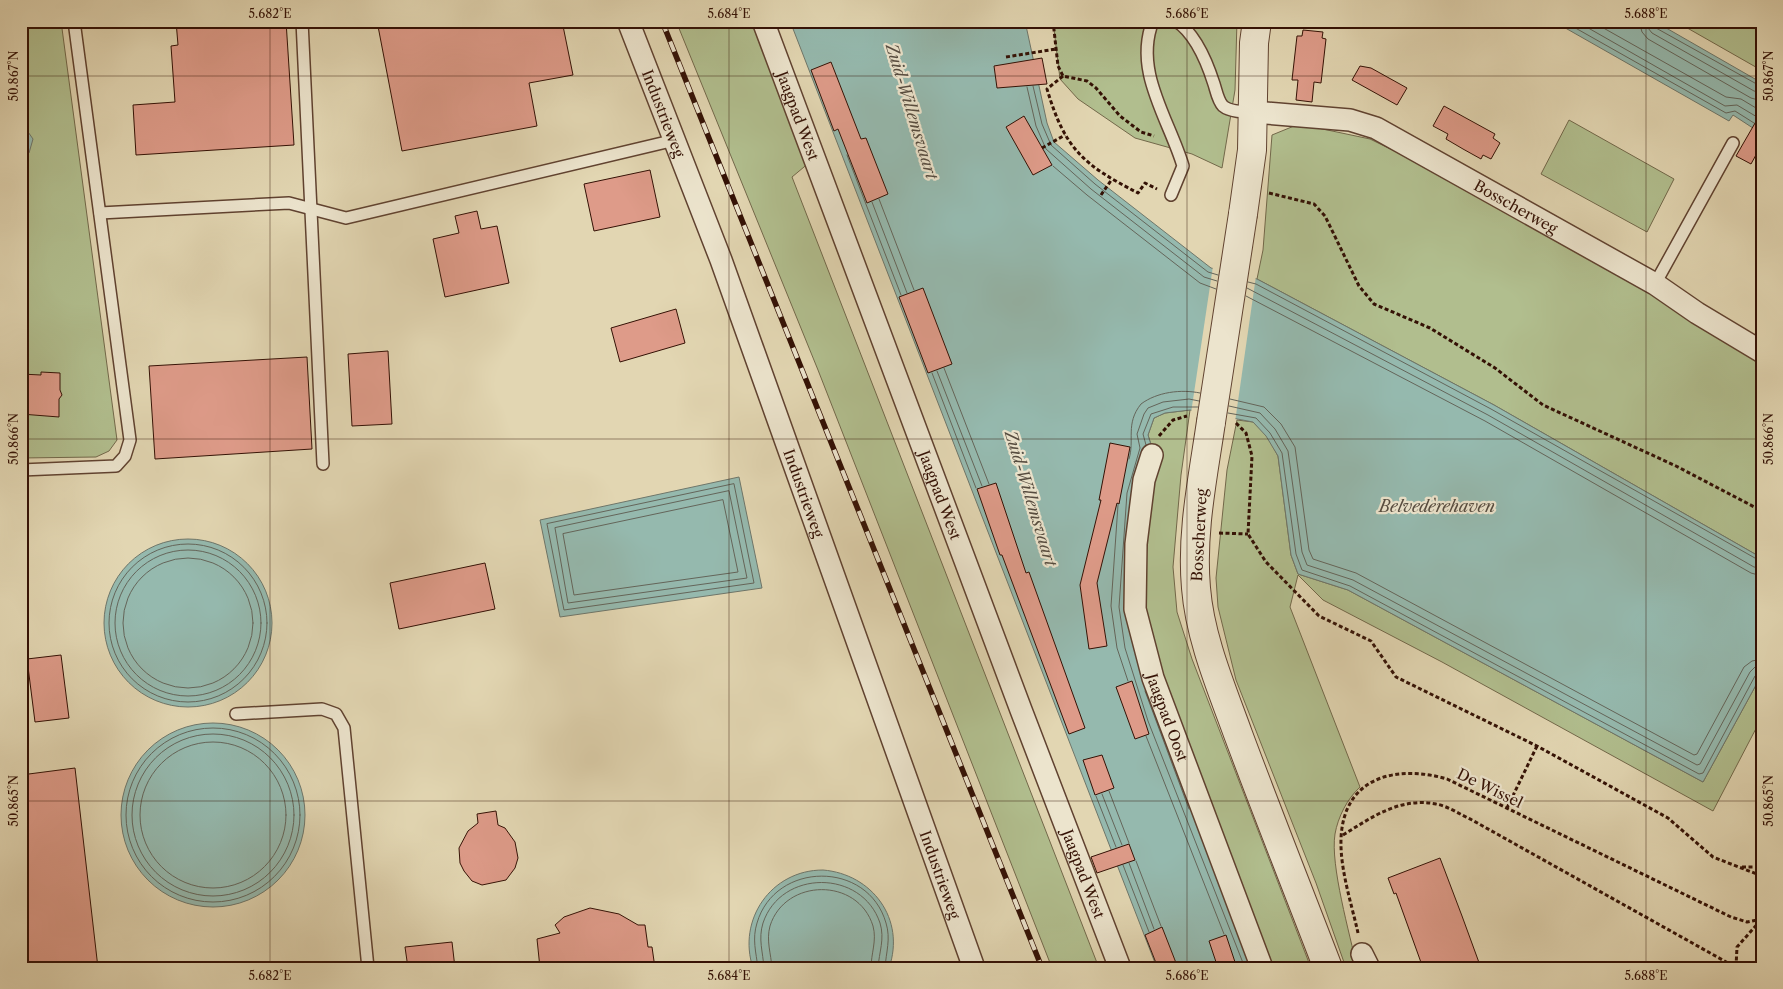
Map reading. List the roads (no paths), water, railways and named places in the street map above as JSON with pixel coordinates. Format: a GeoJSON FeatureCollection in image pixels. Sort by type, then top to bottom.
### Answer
{"type":"FeatureCollection","features":[{"type":"Feature","properties":{"kind":"street","name":"Industrieweg"},"geometry":{"type":"LineString","coordinates":[[628,21],[676,140],[721,260],[974,968]]}},
{"type":"Feature","properties":{"kind":"street","name":"Jaagpad West"},"geometry":{"type":"LineString","coordinates":[[763,21],[1017,700],[1120,968]]}},
{"type":"Feature","properties":{"kind":"street","name":"Bosscherweg"},"geometry":{"type":"LineString","coordinates":[[1257,21],[1254,43],[1252,150],[1195,541],[1196,590],[1201,620],[1236,727],[1328,968]]}},
{"type":"Feature","properties":{"kind":"street","name":"Bosscherweg"},"geometry":{"type":"LineString","coordinates":[[1253,112],[1296,114],[1365,123],[1655,284],[1697,313],[1762,352]]}},
{"type":"Feature","properties":{"kind":"street","name":"Jaagpad Oost"},"geometry":{"type":"LineString","coordinates":[[1152,455],[1144,480],[1136,544],[1135,609],[1153,678],[1262,968]]}},
{"type":"Feature","properties":{"kind":"lane"},"geometry":{"type":"LineString","coordinates":[[21,470],[116,466],[125,456],[130,440],[74,21]]}},
{"type":"Feature","properties":{"kind":"lane"},"geometry":{"type":"LineString","coordinates":[[302,21],[323,464]]}},
{"type":"Feature","properties":{"kind":"lane"},"geometry":{"type":"LineString","coordinates":[[1153,21],[1148,44],[1149,73],[1158,103],[1183,166],[1171,195]]}},
{"type":"Feature","properties":{"kind":"lane","name":"Bosscherweg"},"geometry":{"type":"LineString","coordinates":[[1176,21],[1187,30],[1197,46],[1211,73],[1220,103],[1228,109],[1253,112]]}},
{"type":"Feature","properties":{"kind":"lane"},"geometry":{"type":"LineString","coordinates":[[100,213],[289,203],[346,218],[676,140]]}},
{"type":"Feature","properties":{"kind":"lane"},"geometry":{"type":"LineString","coordinates":[[1655,284],[1733,143]]}},
{"type":"Feature","properties":{"kind":"lane"},"geometry":{"type":"LineString","coordinates":[[236,714],[322,709],[336,714],[344,728],[368,968]]}},
{"type":"Feature","properties":{"kind":"water"},"geometry":{"type":"Polygon","coordinates":[[[790,21],[1025,21],[1047,123],[1054,142],[1098,180],[1211,268],[1257,279],[1494,405],[1762,558],[1762,674],[1703,782],[1348,590],[1298,574],[1291,555],[1278,456],[1266,436],[1253,422],[1190,410],[1165,413],[1154,418],[1148,435],[1152,448],[1130,606],[1257,968],[1157,968],[790,21]]]}},
{"type":"Feature","properties":{"kind":"water"},"geometry":{"type":"Polygon","coordinates":[[[1553,21],[1654,21],[1762,83],[1762,134],[1733,115],[1729,121],[1553,21]]]}},
{"type":"Feature","properties":{"kind":"water"},"geometry":{"type":"Polygon","coordinates":[[[21,128],[26,129],[33,139],[29,153],[21,155],[21,128]]]}},
{"type":"Feature","properties":{"kind":"water"},"geometry":{"type":"Polygon","coordinates":[[[739,477],[762,588],[560,617],[540,520],[739,477]]]}},
{"type":"Feature","properties":{"kind":"water"},"geometry":{"type":"Polygon","coordinates":[[[196,539],[220,545],[248,563],[266,591],[271,607],[271,639],[266,655],[248,683],[235,693],[212,704],[180,707],[156,701],[128,683],[118,670],[107,647],[104,615],[110,591],[128,563],[141,553],[164,542],[196,539]]]}},
{"type":"Feature","properties":{"kind":"water"},"geometry":{"type":"Polygon","coordinates":[[[204,723],[222,723],[248,730],[264,738],[278,750],[290,764],[298,780],[305,806],[305,824],[298,850],[290,866],[278,880],[264,892],[240,903],[222,907],[204,907],[186,903],[162,892],[136,866],[125,842],[121,824],[121,806],[125,788],[136,764],[162,738],[186,727],[204,723]]]}},
{"type":"Feature","properties":{"kind":"water"},"geometry":{"type":"Polygon","coordinates":[[[823,870],[841,873],[856,880],[870,890],[881,902],[889,917],[893,933],[893,950],[889,968],[753,968],[749,950],[750,932],[754,916],[762,901],[774,888],[788,879],[804,872],[823,870]]]}},
{"type":"Feature","properties":{"kind":"railway"},"geometry":{"type":"LineString","coordinates":[[662,21],[1042,968]]}},
{"type":"Feature","properties":{"kind":"water label","name":"Zuid-Willemsvaart"},"geometry":{"type":"Point","coordinates":[912,111]}},
{"type":"Feature","properties":{"kind":"water label","name":"Zuid-Willemsvaart"},"geometry":{"type":"Point","coordinates":[1031,498]}},
{"type":"Feature","properties":{"kind":"water label","name":"Belvedèrehaven"},"geometry":{"type":"Point","coordinates":[1437,506]}}]}
